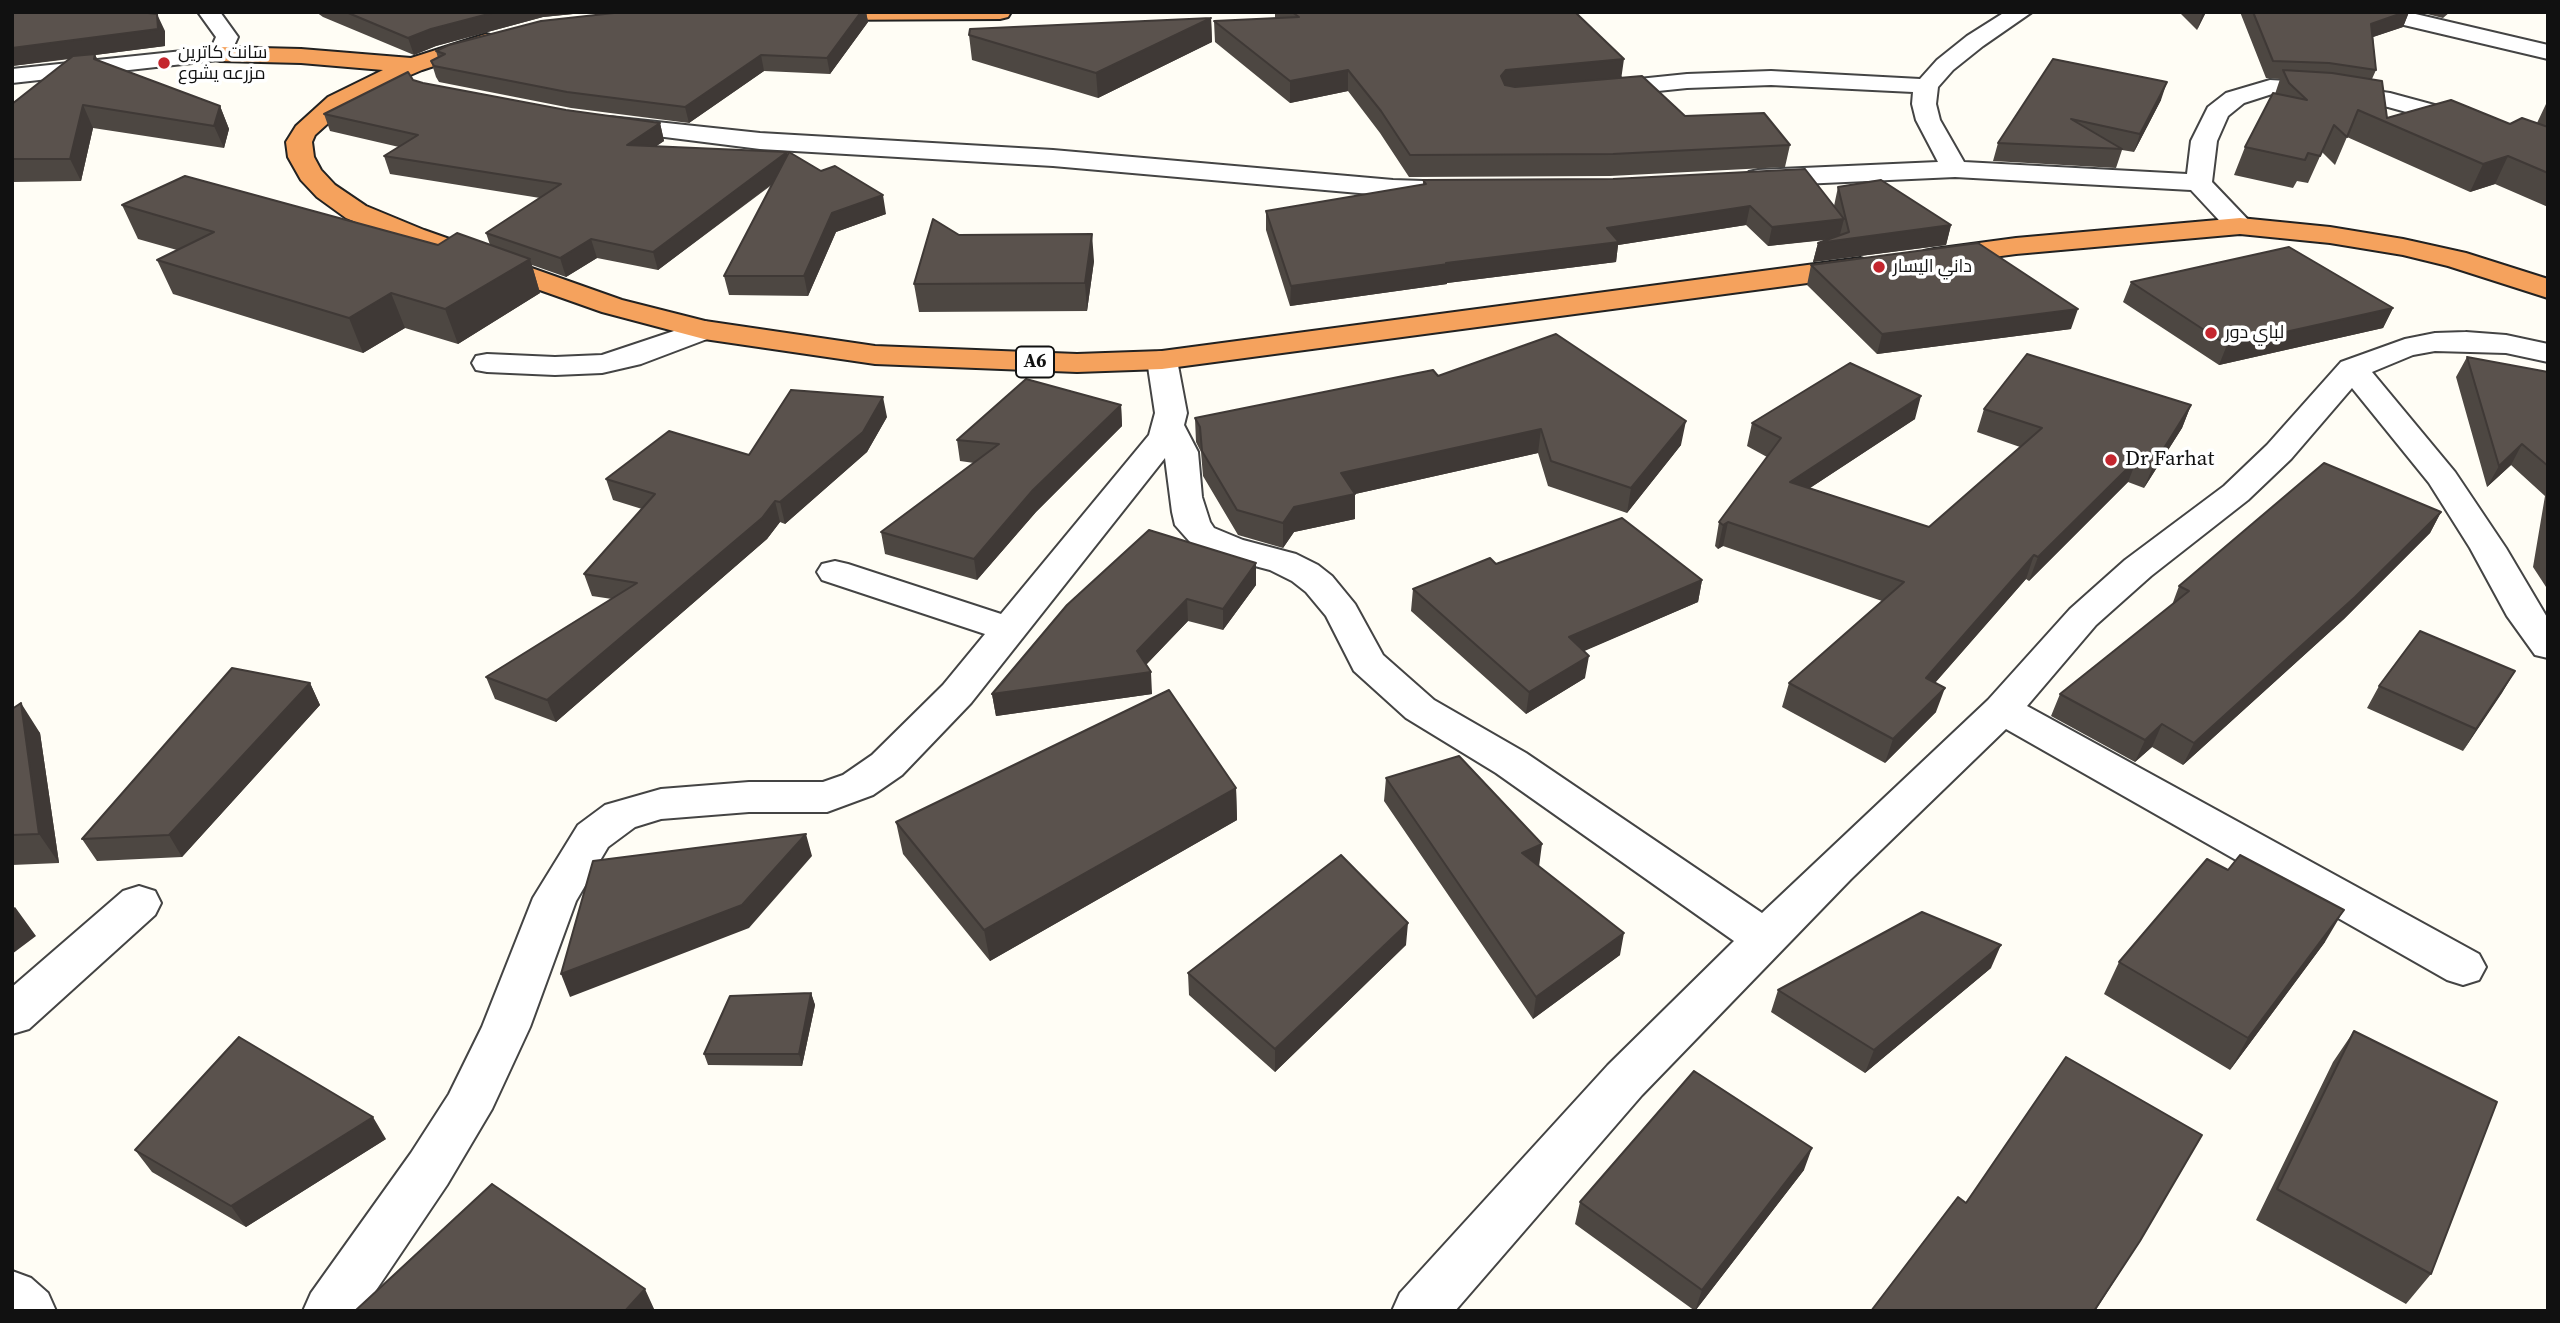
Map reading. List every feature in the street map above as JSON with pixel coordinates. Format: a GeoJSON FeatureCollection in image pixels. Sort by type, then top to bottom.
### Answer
{"type":"FeatureCollection","features":[{"type":"Feature","properties":{"kind":"highway"},"geometry":{"type":"LineString","coordinates":[[786,12],[1000,12]]}},
{"type":"Feature","properties":{"kind":"highway","name":"A6"},"geometry":{"type":"LineString","coordinates":[[504,36],[418,79],[365,86],[318,117],[299,142],[301,156],[310,174],[326,191],[356,212],[612,306],[704,330],[875,355],[1077,363],[1163,360],[2016,246],[2240,226],[2330,234],[2403,247],[2456,259],[2548,289]]}},
{"type":"Feature","properties":{"kind":"highway"},"geometry":{"type":"LineString","coordinates":[[220,54],[301,56],[418,79]]}},
{"type":"Feature","properties":{"kind":"highway"},"geometry":{"type":"LineString","coordinates":[[220,54],[365,86]]}},
{"type":"Feature","properties":{"kind":"street"},"geometry":{"type":"LineString","coordinates":[[12,76],[220,54],[227,37],[209,12]]}},
{"type":"Feature","properties":{"kind":"street"},"geometry":{"type":"LineString","coordinates":[[1955,169],[1928,120],[1924,104],[1926,86],[1945,65],[1975,41],[2021,12]]}},
{"type":"Feature","properties":{"kind":"street"},"geometry":{"type":"LineString","coordinates":[[2378,12],[2548,52]]}},
{"type":"Feature","properties":{"kind":"street"},"geometry":{"type":"LineString","coordinates":[[1580,92],[1687,81],[1770,78],[1926,86]]}},
{"type":"Feature","properties":{"kind":"street"},"geometry":{"type":"LineString","coordinates":[[2199,183],[2204,141],[2217,112],[2235,98],[2270,87],[2322,90],[2400,102],[2492,128],[2548,148]]}},
{"type":"Feature","properties":{"kind":"street"},"geometry":{"type":"LineString","coordinates":[[583,120],[748,140],[1053,158],[1392,188],[1479,190]]}},
{"type":"Feature","properties":{"kind":"street"},"geometry":{"type":"LineString","coordinates":[[1733,180],[1955,169],[2199,183],[2240,226]]}},
{"type":"Feature","properties":{"kind":"street"},"geometry":{"type":"LineString","coordinates":[[487,363],[555,366],[602,364],[630,357],[704,330]]}},
{"type":"Feature","properties":{"kind":"street"},"geometry":{"type":"LineString","coordinates":[[1419,1311],[1625,1080],[2001,709],[2084,617],[2138,568],[2236,493],[2279,452],[2352,369],[2405,348],[2435,342],[2506,344],[2548,353]]}},
{"type":"Feature","properties":{"kind":"street"},"geometry":{"type":"LineString","coordinates":[[330,1311],[429,1170],[467,1109],[506,1027],[555,898],[573,864],[599,829],[620,816],[661,804],[749,797],[827,797],[858,785],[887,765],[957,694],[1158,445],[1168,425],[1171,405],[1163,360]]}},
{"type":"Feature","properties":{"kind":"street"},"geometry":{"type":"LineString","coordinates":[[2352,369],[2384,404],[2443,479],[2488,548],[2526,616],[2548,646]]}},
{"type":"Feature","properties":{"kind":"street"},"geometry":{"type":"LineString","coordinates":[[1168,425],[1181,452],[1193,525],[1202,535],[1230,548],[1283,562],[1305,573],[1319,584],[1342,612],[1368,662],[1420,709],[1511,763],[1765,939]]}},
{"type":"Feature","properties":{"kind":"street"},"geometry":{"type":"LineString","coordinates":[[835,572],[1008,629]]}},
{"type":"Feature","properties":{"kind":"street"},"geometry":{"type":"LineString","coordinates":[[2001,709],[2463,967]]}},
{"type":"Feature","properties":{"kind":"street"},"geometry":{"type":"LineString","coordinates":[[12,1015],[139,903]]}},
{"type":"Feature","properties":{"kind":"street"},"geometry":{"type":"LineString","coordinates":[[12,1296],[29,1311]]}},
{"type":"Feature","properties":{"kind":"building"},"geometry":{"type":"Polygon","coordinates":[[[12,12],[157,14],[158,29],[12,48],[12,12]]]}},
{"type":"Feature","properties":{"kind":"building"},"geometry":{"type":"Polygon","coordinates":[[[346,12],[496,12],[431,29],[408,38],[346,12]]]}},
{"type":"Feature","properties":{"kind":"building"},"geometry":{"type":"Polygon","coordinates":[[[623,12],[861,12],[827,58],[761,55],[685,107],[567,92],[434,66],[431,61],[445,54],[436,51],[449,45],[541,21],[623,12]]]}},
{"type":"Feature","properties":{"kind":"building"},"geometry":{"type":"Polygon","coordinates":[[[1292,12],[1575,12],[1624,59],[1506,70],[1501,76],[1505,85],[1515,87],[1642,76],[1685,116],[1764,113],[1790,145],[1613,154],[1410,155],[1381,111],[1348,70],[1290,81],[1214,21],[1299,17],[1292,12]]]}},
{"type":"Feature","properties":{"kind":"building"},"geometry":{"type":"Polygon","coordinates":[[[2253,12],[2405,12],[2371,24],[2376,70],[2329,63],[2273,61],[2253,12]]]}},
{"type":"Feature","properties":{"kind":"building"},"geometry":{"type":"Polygon","coordinates":[[[1211,18],[1096,73],[969,35],[970,29],[1211,18]]]}},
{"type":"Feature","properties":{"kind":"building"},"geometry":{"type":"Polygon","coordinates":[[[95,54],[94,59],[220,106],[214,126],[83,105],[70,159],[12,159],[12,104],[73,56],[95,54]]]}},
{"type":"Feature","properties":{"kind":"building"},"geometry":{"type":"Polygon","coordinates":[[[2053,59],[2167,82],[2140,134],[2071,119],[2122,149],[1998,143],[2053,59]]]}},
{"type":"Feature","properties":{"kind":"building"},"geometry":{"type":"Polygon","coordinates":[[[2283,70],[2332,73],[2382,81],[2387,118],[2451,100],[2510,124],[2522,118],[2548,127],[2548,173],[2508,156],[2483,164],[2358,110],[2347,137],[2334,125],[2320,156],[2308,153],[2305,160],[2245,147],[2273,93],[2307,100],[2289,83],[2283,70]]]}},
{"type":"Feature","properties":{"kind":"building"},"geometry":{"type":"Polygon","coordinates":[[[408,72],[413,80],[423,83],[566,110],[660,123],[627,145],[787,152],[653,252],[591,239],[560,258],[486,233],[561,184],[384,156],[418,135],[324,114],[408,72]]]}},
{"type":"Feature","properties":{"kind":"building"},"geometry":{"type":"Polygon","coordinates":[[[789,152],[821,171],[835,166],[883,195],[832,213],[804,276],[724,276],[789,152]]]}},
{"type":"Feature","properties":{"kind":"building"},"geometry":{"type":"Polygon","coordinates":[[[1805,169],[1844,219],[1772,227],[1750,206],[1607,228],[1619,242],[1446,263],[1448,264],[1291,286],[1266,211],[1426,184],[1423,180],[1613,179],[1805,169]]]}},
{"type":"Feature","properties":{"kind":"building"},"geometry":{"type":"Polygon","coordinates":[[[185,176],[438,245],[457,233],[530,259],[445,309],[391,293],[349,318],[157,260],[214,232],[122,205],[185,176]]]}},
{"type":"Feature","properties":{"kind":"building"},"geometry":{"type":"Polygon","coordinates":[[[1881,180],[1951,225],[1818,243],[1849,232],[1838,187],[1881,180]]]}},
{"type":"Feature","properties":{"kind":"building"},"geometry":{"type":"Polygon","coordinates":[[[933,219],[959,235],[1092,234],[1085,283],[914,284],[933,219]]]}},
{"type":"Feature","properties":{"kind":"building"},"geometry":{"type":"Polygon","coordinates":[[[1978,243],[2078,309],[1882,334],[1811,265],[1978,243]]]}},
{"type":"Feature","properties":{"kind":"building"},"geometry":{"type":"Polygon","coordinates":[[[2289,247],[2393,308],[2227,345],[2131,282],[2289,247]]]}},
{"type":"Feature","properties":{"kind":"building"},"geometry":{"type":"Polygon","coordinates":[[[1556,334],[1686,421],[1631,488],[1551,461],[1541,429],[1341,473],[1355,494],[1294,507],[1283,523],[1237,510],[1202,451],[1200,427],[1195,418],[1433,370],[1438,376],[1556,334]]]}},
{"type":"Feature","properties":{"kind":"building"},"geometry":{"type":"Polygon","coordinates":[[[2027,354],[2191,405],[2154,464],[2137,459],[2038,557],[2034,555],[1926,678],[1945,688],[1893,739],[1789,683],[1904,582],[1728,522],[1723,525],[1719,522],[1781,438],[1752,423],[1850,363],[1921,396],[1790,482],[1929,527],[2042,428],[1984,409],[2027,354]]]}},
{"type":"Feature","properties":{"kind":"building"},"geometry":{"type":"Polygon","coordinates":[[[2467,357],[2548,372],[2548,466],[2522,444],[2499,466],[2467,357]]]}},
{"type":"Feature","properties":{"kind":"building"},"geometry":{"type":"Polygon","coordinates":[[[1026,379],[1121,405],[1033,490],[974,559],[881,532],[999,444],[957,440],[1026,379]]]}},
{"type":"Feature","properties":{"kind":"building"},"geometry":{"type":"Polygon","coordinates":[[[791,390],[883,397],[863,432],[780,502],[775,501],[762,518],[547,700],[486,677],[637,583],[584,574],[655,494],[606,479],[669,431],[749,455],[791,390]]]}},
{"type":"Feature","properties":{"kind":"building"},"geometry":{"type":"Polygon","coordinates":[[[2324,463],[2441,512],[2355,597],[2194,743],[2162,724],[2145,740],[2060,694],[2189,591],[2179,586],[2324,463]]]}},
{"type":"Feature","properties":{"kind":"building"},"geometry":{"type":"Polygon","coordinates":[[[1622,518],[1702,580],[1569,637],[1589,656],[1529,692],[1413,589],[1490,558],[1496,564],[1622,518]]]}},
{"type":"Feature","properties":{"kind":"building"},"geometry":{"type":"Polygon","coordinates":[[[1149,530],[1256,563],[1223,609],[1187,599],[1137,651],[1151,672],[992,694],[1067,605],[1149,530]]]}},
{"type":"Feature","properties":{"kind":"building"},"geometry":{"type":"Polygon","coordinates":[[[2420,631],[2515,671],[2476,729],[2379,686],[2420,631]]]}},
{"type":"Feature","properties":{"kind":"building"},"geometry":{"type":"Polygon","coordinates":[[[232,668],[310,683],[169,835],[82,839],[232,668]]]}},
{"type":"Feature","properties":{"kind":"building"},"geometry":{"type":"Polygon","coordinates":[[[1169,690],[1236,788],[984,930],[896,822],[1169,690]]]}},
{"type":"Feature","properties":{"kind":"building"},"geometry":{"type":"Polygon","coordinates":[[[21,703],[39,834],[12,835],[12,709],[21,703]]]}},
{"type":"Feature","properties":{"kind":"building"},"geometry":{"type":"Polygon","coordinates":[[[1459,756],[1542,844],[1522,853],[1624,933],[1536,997],[1386,778],[1459,756]]]}},
{"type":"Feature","properties":{"kind":"building"},"geometry":{"type":"Polygon","coordinates":[[[806,834],[742,905],[561,974],[593,861],[806,834]]]}},
{"type":"Feature","properties":{"kind":"building"},"geometry":{"type":"Polygon","coordinates":[[[1341,855],[1408,923],[1275,1049],[1188,973],[1341,855]]]}},
{"type":"Feature","properties":{"kind":"building"},"geometry":{"type":"Polygon","coordinates":[[[2240,855],[2344,910],[2248,1038],[2119,962],[2207,859],[2228,870],[2240,855]]]}},
{"type":"Feature","properties":{"kind":"building"},"geometry":{"type":"Polygon","coordinates":[[[1922,912],[2001,945],[1874,1050],[1778,990],[1922,912]]]}},
{"type":"Feature","properties":{"kind":"building"},"geometry":{"type":"Polygon","coordinates":[[[811,993],[799,1054],[704,1054],[730,996],[811,993]]]}},
{"type":"Feature","properties":{"kind":"building"},"geometry":{"type":"Polygon","coordinates":[[[2354,1031],[2497,1102],[2431,1274],[2277,1189],[2354,1031]]]}},
{"type":"Feature","properties":{"kind":"building"},"geometry":{"type":"Polygon","coordinates":[[[239,1037],[373,1117],[231,1206],[135,1150],[239,1037]]]}},
{"type":"Feature","properties":{"kind":"building"},"geometry":{"type":"Polygon","coordinates":[[[2066,1057],[2202,1135],[2140,1241],[2094,1311],[1871,1311],[1958,1197],[1966,1203],[2066,1057]]]}},
{"type":"Feature","properties":{"kind":"building"},"geometry":{"type":"Polygon","coordinates":[[[1694,1071],[1812,1148],[1702,1290],[1580,1202],[1694,1071]]]}},
{"type":"Feature","properties":{"kind":"building"},"geometry":{"type":"Polygon","coordinates":[[[492,1184],[645,1289],[625,1311],[355,1311],[492,1184]]]}},
{"type":"Feature","properties":{"kind":"place","name":"سانت كاترين مزرعه يشوع"},"geometry":{"type":"Point","coordinates":[164,63]}},
{"type":"Feature","properties":{"kind":"place","name":"داني اليسار"},"geometry":{"type":"Point","coordinates":[1879,267]}},
{"type":"Feature","properties":{"kind":"place","name":"لباي دور"},"geometry":{"type":"Point","coordinates":[2211,333]}},
{"type":"Feature","properties":{"kind":"place","name":"Dr Farhat"},"geometry":{"type":"Point","coordinates":[2111,460]}}]}
